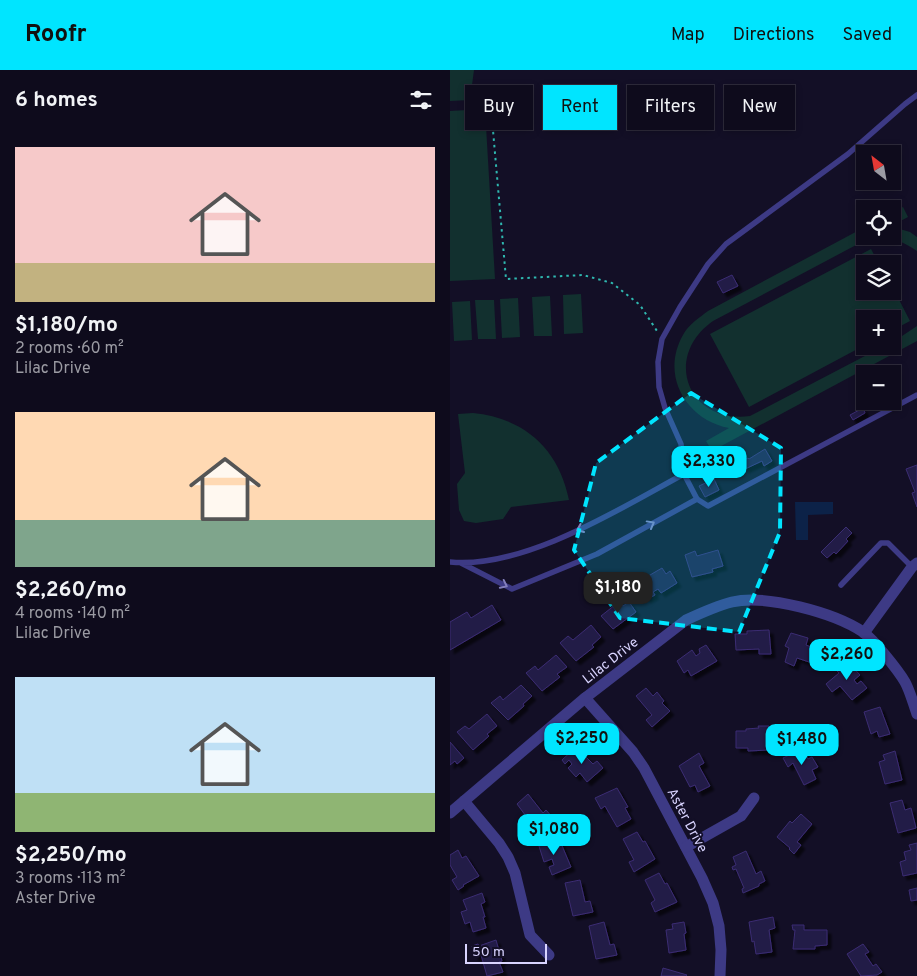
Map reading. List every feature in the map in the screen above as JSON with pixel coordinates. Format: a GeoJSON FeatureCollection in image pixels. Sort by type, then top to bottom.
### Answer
{"type":"FeatureCollection","features":[{"type":"Feature","properties":{"kind":"street"},"geometry":{"type":"LineString","coordinates":[[864,632],[915,565]]}},
{"type":"Feature","properties":{"kind":"street","name":"Lilac Drive"},"geometry":{"type":"LineString","coordinates":[[450,813],[585,698],[686,620],[700,613],[734,602],[764,601],[804,608],[830,616],[864,632],[905,682],[917,714]]}},
{"type":"Feature","properties":{"kind":"street","name":"Aster Drive"},"geometry":{"type":"LineString","coordinates":[[585,698],[639,760],[702,878],[713,903],[719,926],[721,950],[720,976]]}},
{"type":"Feature","properties":{"kind":"street"},"geometry":{"type":"LineString","coordinates":[[686,847],[741,816],[754,798]]}},
{"type":"Feature","properties":{"kind":"street"},"geometry":{"type":"LineString","coordinates":[[464,801],[499,842],[508,857],[515,873],[530,934],[548,955]]}},
{"type":"Feature","properties":{"kind":"lane"},"geometry":{"type":"LineString","coordinates":[[917,95],[848,154],[726,244],[708,264],[662,339],[658,362],[659,387],[665,408],[681,444],[684,474],[697,498],[708,506],[917,394]]}},
{"type":"Feature","properties":{"kind":"lane"},"geometry":{"type":"LineString","coordinates":[[450,562],[461,563],[509,557],[582,529],[684,474]]}},
{"type":"Feature","properties":{"kind":"lane"},"geometry":{"type":"LineString","coordinates":[[461,563],[512,589],[597,554],[697,498]]}},
{"type":"Feature","properties":{"kind":"lane"},"geometry":{"type":"LineString","coordinates":[[841,584],[882,543],[888,543],[915,565]]}},
{"type":"Feature","properties":{"kind":"path"},"geometry":{"type":"LineString","coordinates":[[493,130],[506,278],[583,275],[612,283],[640,305],[662,339]]}},
{"type":"Feature","properties":{"kind":"highlighted area"},"geometry":{"type":"Polygon","coordinates":[[[691,393],[781,448],[780,532],[739,632],[620,618],[574,550],[596,463],[691,393]]]}},
{"type":"Feature","properties":{"kind":"green space"},"geometry":{"type":"Polygon","coordinates":[[[450,70],[474,70],[472,85],[465,85],[465,100],[450,101],[450,70]]]}},
{"type":"Feature","properties":{"kind":"green space"},"geometry":{"type":"Polygon","coordinates":[[[465,110],[465,130],[486,130],[495,279],[450,281],[450,111],[465,110]]]}},
{"type":"Feature","properties":{"kind":"green space"},"geometry":{"type":"Polygon","coordinates":[[[903,207],[908,217],[901,221],[901,208],[903,207]]]}},
{"type":"Feature","properties":{"kind":"green space"},"geometry":{"type":"Polygon","coordinates":[[[901,229],[917,237],[917,251],[902,243],[901,229]]]}},
{"type":"Feature","properties":{"kind":"green space"},"geometry":{"type":"Polygon","coordinates":[[[856,232],[856,245],[713,321],[697,336],[689,352],[686,369],[689,385],[698,399],[711,410],[729,416],[750,416],[867,355],[891,355],[872,365],[856,365],[856,374],[712,451],[706,441],[729,428],[700,416],[689,406],[681,394],[676,380],[674,365],[677,350],[685,331],[708,311],[856,232]]]}},
{"type":"Feature","properties":{"kind":"green space"},"geometry":{"type":"Polygon","coordinates":[[[871,249],[874,255],[860,255],[871,249]]]}},
{"type":"Feature","properties":{"kind":"green space"},"geometry":{"type":"Polygon","coordinates":[[[856,257],[856,300],[899,300],[910,321],[901,326],[901,310],[856,310],[856,350],[749,407],[710,334],[856,257]]]}},
{"type":"Feature","properties":{"kind":"green space"},"geometry":{"type":"Polygon","coordinates":[[[581,294],[583,333],[564,334],[563,295],[581,294]]]}},
{"type":"Feature","properties":{"kind":"green space"},"geometry":{"type":"Polygon","coordinates":[[[550,296],[552,336],[534,336],[532,297],[550,296]]]}},
{"type":"Feature","properties":{"kind":"green space"},"geometry":{"type":"Polygon","coordinates":[[[518,298],[520,337],[502,338],[500,299],[518,298]]]}},
{"type":"Feature","properties":{"kind":"green space"},"geometry":{"type":"Polygon","coordinates":[[[475,300],[494,300],[496,339],[478,339],[475,300]]]}},
{"type":"Feature","properties":{"kind":"green space"},"geometry":{"type":"Polygon","coordinates":[[[470,301],[472,340],[454,341],[452,302],[470,301]]]}},
{"type":"Feature","properties":{"kind":"green space"},"geometry":{"type":"Polygon","coordinates":[[[917,326],[917,341],[901,350],[901,337],[917,326]]]}},
{"type":"Feature","properties":{"kind":"green space"},"geometry":{"type":"Polygon","coordinates":[[[473,413],[491,416],[508,422],[523,429],[536,439],[548,451],[557,466],[569,500],[511,507],[503,519],[476,523],[464,521],[459,510],[457,484],[465,473],[458,414],[473,413]]]}},
{"type":"Feature","properties":{"kind":"water"},"geometry":{"type":"Polygon","coordinates":[[[795,502],[833,502],[833,514],[808,515],[808,540],[796,540],[795,502]]]}},
{"type":"Feature","properties":{"kind":"building"},"geometry":{"type":"Polygon","coordinates":[[[732,275],[738,286],[723,293],[717,282],[732,275]]]}},
{"type":"Feature","properties":{"kind":"building"},"geometry":{"type":"Polygon","coordinates":[[[859,410],[864,410],[865,413],[853,420],[850,415],[859,410]]]}},
{"type":"Feature","properties":{"kind":"building"},"geometry":{"type":"Polygon","coordinates":[[[696,448],[703,460],[699,461],[693,450],[696,448]]]}},
{"type":"Feature","properties":{"kind":"building"},"geometry":{"type":"Polygon","coordinates":[[[765,449],[772,461],[764,466],[762,461],[745,469],[741,461],[749,459],[765,449]]]}},
{"type":"Feature","properties":{"kind":"building"},"geometry":{"type":"Polygon","coordinates":[[[917,465],[917,507],[912,493],[915,492],[906,469],[917,465]]]}},
{"type":"Feature","properties":{"kind":"building"},"geometry":{"type":"Polygon","coordinates":[[[714,479],[719,490],[705,497],[699,486],[714,479]]]}},
{"type":"Feature","properties":{"kind":"building"},"geometry":{"type":"Polygon","coordinates":[[[846,527],[852,533],[846,539],[848,541],[836,554],[834,552],[827,558],[821,552],[846,527]]]}},
{"type":"Feature","properties":{"kind":"building"},"geometry":{"type":"Polygon","coordinates":[[[718,550],[723,566],[712,569],[713,572],[692,577],[685,555],[695,551],[697,556],[718,550]]]}},
{"type":"Feature","properties":{"kind":"building"},"geometry":{"type":"Polygon","coordinates":[[[662,568],[666,574],[670,571],[677,583],[661,593],[658,589],[653,592],[655,595],[647,599],[638,582],[662,568]]]}},
{"type":"Feature","properties":{"kind":"building"},"geometry":{"type":"Polygon","coordinates":[[[620,601],[623,606],[629,602],[636,612],[613,629],[601,616],[620,601]]]}},
{"type":"Feature","properties":{"kind":"building"},"geometry":{"type":"Polygon","coordinates":[[[492,605],[501,620],[450,650],[450,622],[467,612],[471,618],[492,605]]]}},
{"type":"Feature","properties":{"kind":"building"},"geometry":{"type":"Polygon","coordinates":[[[591,625],[601,637],[592,645],[594,647],[576,661],[560,643],[568,636],[573,640],[591,625]]]}},
{"type":"Feature","properties":{"kind":"building"},"geometry":{"type":"Polygon","coordinates":[[[769,630],[771,654],[759,654],[759,649],[736,650],[735,634],[747,634],[747,631],[769,630]]]}},
{"type":"Feature","properties":{"kind":"building"},"geometry":{"type":"Polygon","coordinates":[[[791,633],[808,638],[806,645],[811,647],[813,644],[821,646],[815,664],[797,658],[794,666],[785,662],[789,648],[785,646],[791,633]]]}},
{"type":"Feature","properties":{"kind":"building"},"geometry":{"type":"Polygon","coordinates":[[[706,645],[717,661],[691,676],[688,670],[684,673],[677,661],[692,650],[696,656],[700,653],[699,649],[706,645]]]}},
{"type":"Feature","properties":{"kind":"building"},"geometry":{"type":"Polygon","coordinates":[[[556,655],[567,667],[557,674],[560,677],[542,691],[526,673],[535,666],[538,670],[556,655]]]}},
{"type":"Feature","properties":{"kind":"building"},"geometry":{"type":"Polygon","coordinates":[[[847,661],[860,675],[854,680],[857,684],[861,681],[867,688],[852,700],[840,686],[832,692],[826,684],[839,673],[836,670],[847,661]]]}},
{"type":"Feature","properties":{"kind":"building"},"geometry":{"type":"Polygon","coordinates":[[[521,685],[532,696],[508,720],[491,703],[500,696],[503,700],[521,685]]]}},
{"type":"Feature","properties":{"kind":"building"},"geometry":{"type":"Polygon","coordinates":[[[646,688],[653,696],[657,692],[664,701],[662,703],[670,711],[652,727],[646,720],[652,715],[636,696],[646,688]]]}},
{"type":"Feature","properties":{"kind":"building"},"geometry":{"type":"Polygon","coordinates":[[[880,707],[890,734],[879,737],[877,731],[871,734],[864,712],[880,707]]]}},
{"type":"Feature","properties":{"kind":"building"},"geometry":{"type":"Polygon","coordinates":[[[487,714],[497,726],[473,750],[457,732],[465,726],[469,729],[487,714]]]}},
{"type":"Feature","properties":{"kind":"building"},"geometry":{"type":"Polygon","coordinates":[[[758,726],[769,726],[769,750],[748,751],[748,748],[736,748],[736,731],[759,728],[758,726]]]}},
{"type":"Feature","properties":{"kind":"building"},"geometry":{"type":"Polygon","coordinates":[[[450,742],[464,758],[457,764],[455,761],[450,765],[450,742]]]}},
{"type":"Feature","properties":{"kind":"building"},"geometry":{"type":"Polygon","coordinates":[[[576,747],[593,764],[597,761],[603,768],[587,782],[580,773],[576,777],[568,768],[572,764],[569,760],[565,764],[562,760],[576,747]]]}},
{"type":"Feature","properties":{"kind":"building"},"geometry":{"type":"Polygon","coordinates":[[[802,749],[808,759],[812,757],[818,767],[812,770],[816,779],[804,785],[793,763],[788,767],[783,758],[802,749]]]}},
{"type":"Feature","properties":{"kind":"building"},"geometry":{"type":"Polygon","coordinates":[[[895,751],[902,780],[885,784],[879,762],[885,760],[883,755],[895,751]]]}},
{"type":"Feature","properties":{"kind":"building"},"geometry":{"type":"Polygon","coordinates":[[[699,753],[704,763],[699,766],[710,786],[698,792],[695,785],[690,787],[679,766],[699,753]]]}},
{"type":"Feature","properties":{"kind":"building"},"geometry":{"type":"Polygon","coordinates":[[[617,788],[628,807],[625,808],[631,819],[617,827],[605,806],[601,809],[595,798],[617,788]]]}},
{"type":"Feature","properties":{"kind":"building"},"geometry":{"type":"Polygon","coordinates":[[[528,794],[543,813],[546,810],[553,818],[537,831],[517,804],[528,794]]]}},
{"type":"Feature","properties":{"kind":"building"},"geometry":{"type":"Polygon","coordinates":[[[902,800],[905,810],[911,808],[916,828],[898,833],[890,803],[902,800]]]}},
{"type":"Feature","properties":{"kind":"building"},"geometry":{"type":"Polygon","coordinates":[[[801,814],[812,824],[797,842],[801,845],[794,854],[777,837],[790,821],[792,823],[801,814]]]}},
{"type":"Feature","properties":{"kind":"building"},"geometry":{"type":"Polygon","coordinates":[[[637,832],[643,842],[645,841],[655,859],[634,872],[629,862],[634,860],[623,839],[637,832]]]}},
{"type":"Feature","properties":{"kind":"building"},"geometry":{"type":"Polygon","coordinates":[[[551,838],[553,843],[560,841],[571,867],[552,875],[549,867],[554,865],[552,859],[544,862],[538,843],[551,838]]]}},
{"type":"Feature","properties":{"kind":"building"},"geometry":{"type":"Polygon","coordinates":[[[917,843],[917,873],[903,876],[900,862],[906,860],[904,852],[911,850],[909,845],[917,843]]]}},
{"type":"Feature","properties":{"kind":"building"},"geometry":{"type":"Polygon","coordinates":[[[458,850],[462,858],[466,856],[479,876],[458,890],[452,880],[457,877],[450,865],[450,855],[458,850]]]}},
{"type":"Feature","properties":{"kind":"building"},"geometry":{"type":"Polygon","coordinates":[[[746,851],[756,874],[761,871],[765,881],[759,884],[759,886],[743,893],[742,889],[744,888],[736,869],[733,870],[732,867],[736,865],[733,857],[746,851]]]}},
{"type":"Feature","properties":{"kind":"building"},"geometry":{"type":"Polygon","coordinates":[[[659,873],[665,884],[667,883],[677,902],[655,912],[651,903],[655,900],[645,880],[659,873]]]}},
{"type":"Feature","properties":{"kind":"building"},"geometry":{"type":"Polygon","coordinates":[[[580,880],[585,902],[590,901],[593,912],[573,916],[565,883],[580,880]]]}},
{"type":"Feature","properties":{"kind":"building"},"geometry":{"type":"Polygon","coordinates":[[[917,888],[917,900],[911,901],[909,890],[917,888]]]}},
{"type":"Feature","properties":{"kind":"building"},"geometry":{"type":"Polygon","coordinates":[[[482,893],[485,902],[481,904],[486,928],[473,932],[470,922],[465,924],[461,912],[467,910],[463,900],[482,893]]]}},
{"type":"Feature","properties":{"kind":"building"},"geometry":{"type":"Polygon","coordinates":[[[773,917],[775,928],[769,930],[772,952],[756,954],[749,922],[773,917]]]}},
{"type":"Feature","properties":{"kind":"building"},"geometry":{"type":"Polygon","coordinates":[[[604,922],[610,945],[614,944],[617,955],[596,959],[589,926],[604,922]]]}},
{"type":"Feature","properties":{"kind":"building"},"geometry":{"type":"Polygon","coordinates":[[[684,922],[686,950],[669,953],[666,930],[673,929],[672,924],[684,922]]]}},
{"type":"Feature","properties":{"kind":"building"},"geometry":{"type":"Polygon","coordinates":[[[792,925],[804,925],[804,930],[827,930],[827,945],[815,946],[815,949],[793,949],[795,930],[793,930],[792,925]]]}},
{"type":"Feature","properties":{"kind":"building"},"geometry":{"type":"Polygon","coordinates":[[[496,940],[502,961],[499,962],[503,972],[487,976],[481,955],[475,957],[472,946],[478,944],[479,946],[496,940]]]}},
{"type":"Feature","properties":{"kind":"building"},"geometry":{"type":"Polygon","coordinates":[[[863,944],[869,952],[865,954],[873,966],[876,964],[882,972],[877,975],[861,976],[847,954],[863,944]]]}},
{"type":"Feature","properties":{"kind":"building"},"geometry":{"type":"Polygon","coordinates":[[[663,968],[687,975],[661,976],[663,968]]]}}]}
